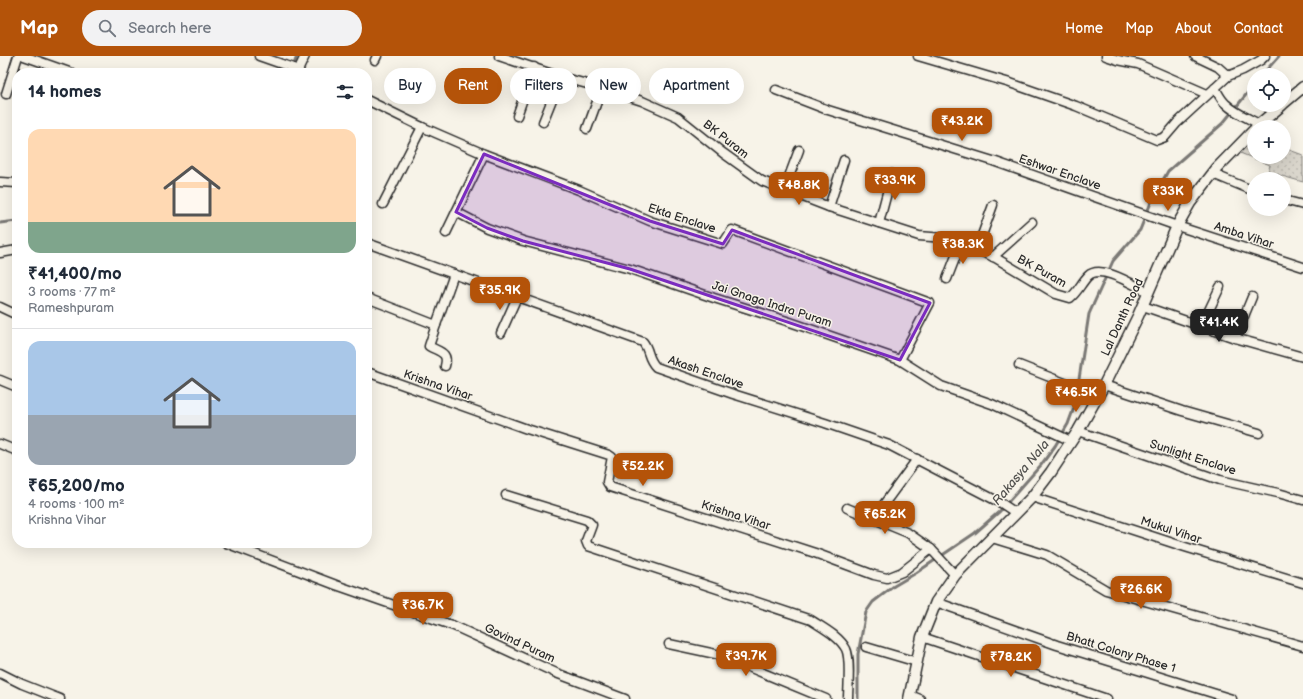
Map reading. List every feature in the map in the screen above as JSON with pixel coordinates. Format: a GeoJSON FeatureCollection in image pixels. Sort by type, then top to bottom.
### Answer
{"type":"FeatureCollection","features":[{"type":"Feature","properties":{"kind":"street"},"geometry":{"type":"LineString","coordinates":[[14,68],[18,56]]}},
{"type":"Feature","properties":{"kind":"street"},"geometry":{"type":"LineString","coordinates":[[24,56],[56,68]]}},
{"type":"Feature","properties":{"kind":"street"},"geometry":{"type":"LineString","coordinates":[[259,56],[292,68]]}},
{"type":"Feature","properties":{"kind":"street"},"geometry":{"type":"LineString","coordinates":[[296,68],[305,56]]}},
{"type":"Feature","properties":{"kind":"street","name":"BK Puram"},"geometry":{"type":"LineString","coordinates":[[499,56],[534,67]]}},
{"type":"Feature","properties":{"kind":"street"},"geometry":{"type":"LineString","coordinates":[[918,56],[1010,83],[1076,106],[1157,140],[1165,137],[1177,123],[1228,76],[1243,70],[1261,57]]}},
{"type":"Feature","properties":{"kind":"street"},"geometry":{"type":"LineString","coordinates":[[1106,56],[1138,64],[1208,94]]}},
{"type":"Feature","properties":{"kind":"street"},"geometry":{"type":"LineString","coordinates":[[1195,56],[1218,67],[1228,76]]}},
{"type":"Feature","properties":{"kind":"street"},"geometry":{"type":"LineString","coordinates":[[517,116],[534,67]]}},
{"type":"Feature","properties":{"kind":"street"},"geometry":{"type":"LineString","coordinates":[[6,94],[12,75]]}},
{"type":"Feature","properties":{"kind":"street"},"geometry":{"type":"LineString","coordinates":[[1291,97],[1303,87]]}},
{"type":"Feature","properties":{"kind":"street"},"geometry":{"type":"LineString","coordinates":[[1215,88],[1228,106],[1247,120]]}},
{"type":"Feature","properties":{"kind":"street","name":"Eshwar Enclave"},"geometry":{"type":"LineString","coordinates":[[776,90],[828,110],[993,161],[1177,226]]}},
{"type":"Feature","properties":{"kind":"street","name":"BK Puram"},"geometry":{"type":"LineString","coordinates":[[641,101],[678,117],[762,182],[829,207],[919,236],[944,238],[961,243],[993,257],[1056,294],[1070,298],[1076,294],[1088,276],[1094,272],[1113,274],[1148,292]]}},
{"type":"Feature","properties":{"kind":"street","name":"Ekta Enclave"},"geometry":{"type":"LineString","coordinates":[[372,102],[422,127],[484,154],[579,190],[650,221],[723,244],[732,230],[930,303],[900,360]]}},
{"type":"Feature","properties":{"kind":"street"},"geometry":{"type":"LineString","coordinates":[[543,122],[550,104]]}},
{"type":"Feature","properties":{"kind":"street"},"geometry":{"type":"LineString","coordinates":[[587,129],[596,104]]}},
{"type":"Feature","properties":{"kind":"street","name":"Lal Danth Road"},"geometry":{"type":"LineString","coordinates":[[1265,120],[1274,112]]}},
{"type":"Feature","properties":{"kind":"street"},"geometry":{"type":"LineString","coordinates":[[383,204],[422,127]]}},
{"type":"Feature","properties":{"kind":"street","name":"Lal Danth Road"},"geometry":{"type":"LineString","coordinates":[[913,698],[916,662],[922,637],[936,602],[955,575],[992,538],[1012,511],[1032,498],[1052,472],[1065,438],[1078,431],[1104,386],[1143,306],[1177,226],[1190,204],[1213,174],[1247,138]]}},
{"type":"Feature","properties":{"kind":"street"},"geometry":{"type":"LineString","coordinates":[[784,190],[799,150]]}},
{"type":"Feature","properties":{"kind":"street"},"geometry":{"type":"LineString","coordinates":[[446,234],[484,154]]}},
{"type":"Feature","properties":{"kind":"street"},"geometry":{"type":"LineString","coordinates":[[829,207],[844,160]]}},
{"type":"Feature","properties":{"kind":"street"},"geometry":{"type":"LineString","coordinates":[[878,223],[892,174]]}},
{"type":"Feature","properties":{"kind":"street"},"geometry":{"type":"LineString","coordinates":[[1213,174],[1247,188]]}},
{"type":"Feature","properties":{"kind":"street"},"geometry":{"type":"LineString","coordinates":[[0,182],[12,183]]}},
{"type":"Feature","properties":{"kind":"street"},"geometry":{"type":"LineString","coordinates":[[1291,202],[1303,205]]}},
{"type":"Feature","properties":{"kind":"street"},"geometry":{"type":"LineString","coordinates":[[977,250],[993,205]]}},
{"type":"Feature","properties":{"kind":"street","name":"Jai Gnaga Indra Puram"},"geometry":{"type":"LineString","coordinates":[[456,212],[487,228],[523,241],[630,270],[790,322],[900,360],[941,386],[992,404],[1065,438]]}},
{"type":"Feature","properties":{"kind":"street"},"geometry":{"type":"LineString","coordinates":[[993,257],[1032,222]]}},
{"type":"Feature","properties":{"kind":"street","name":"Amba Vihar"},"geometry":{"type":"LineString","coordinates":[[1177,226],[1303,268]]}},
{"type":"Feature","properties":{"kind":"street"},"geometry":{"type":"LineString","coordinates":[[947,279],[961,243]]}},
{"type":"Feature","properties":{"kind":"street","name":"Akash Enclave"},"geometry":{"type":"LineString","coordinates":[[372,245],[643,342],[647,347],[651,362],[656,367],[889,445],[1001,503],[1012,511]]}},
{"type":"Feature","properties":{"kind":"street"},"geometry":{"type":"LineString","coordinates":[[0,252],[12,251]]}},
{"type":"Feature","properties":{"kind":"street"},"geometry":{"type":"LineString","coordinates":[[445,366],[447,359],[445,355],[429,346],[454,274]]}},
{"type":"Feature","properties":{"kind":"street"},"geometry":{"type":"LineString","coordinates":[[1201,327],[1220,287]]}},
{"type":"Feature","properties":{"kind":"street"},"geometry":{"type":"LineString","coordinates":[[501,334],[517,297]]}},
{"type":"Feature","properties":{"kind":"street"},"geometry":{"type":"LineString","coordinates":[[1235,338],[1252,297]]}},
{"type":"Feature","properties":{"kind":"street"},"geometry":{"type":"LineString","coordinates":[[372,300],[436,325]]}},
{"type":"Feature","properties":{"kind":"street"},"geometry":{"type":"LineString","coordinates":[[1143,306],[1235,338],[1303,357]]}},
{"type":"Feature","properties":{"kind":"street"},"geometry":{"type":"LineString","coordinates":[[0,307],[12,313]]}},
{"type":"Feature","properties":{"kind":"street"},"geometry":{"type":"LineString","coordinates":[[1019,365],[1077,389],[1096,399]]}},
{"type":"Feature","properties":{"kind":"street","name":"Krishna Vihar"},"geometry":{"type":"LineString","coordinates":[[372,374],[528,429],[609,455],[612,458],[607,482],[610,487],[815,553],[874,575],[887,578],[902,572],[933,550]]}},
{"type":"Feature","properties":{"kind":"street"},"geometry":{"type":"LineString","coordinates":[[0,380],[12,385]]}},
{"type":"Feature","properties":{"kind":"street"},"geometry":{"type":"LineString","coordinates":[[1104,386],[1182,412],[1258,433]]}},
{"type":"Feature","properties":{"kind":"street","name":"Sunlight Enclave"},"geometry":{"type":"LineString","coordinates":[[1078,431],[1220,480],[1303,500]]}},
{"type":"Feature","properties":{"kind":"street"},"geometry":{"type":"LineString","coordinates":[[0,444],[12,449]]}},
{"type":"Feature","properties":{"kind":"street"},"geometry":{"type":"LineString","coordinates":[[873,520],[917,459]]}},
{"type":"Feature","properties":{"kind":"street"},"geometry":{"type":"LineString","coordinates":[[506,495],[587,520],[592,525],[586,541],[588,546],[810,620],[830,632],[847,650],[849,666],[848,699]]}},
{"type":"Feature","properties":{"kind":"street","name":"Mukul Vihar"},"geometry":{"type":"LineString","coordinates":[[1032,498],[1303,583]]}},
{"type":"Feature","properties":{"kind":"street"},"geometry":{"type":"LineString","coordinates":[[846,508],[908,533],[933,550],[955,575]]}},
{"type":"Feature","properties":{"kind":"street"},"geometry":{"type":"LineString","coordinates":[[992,538],[1047,555],[1106,590],[1303,646]]}},
{"type":"Feature","properties":{"kind":"street","name":"Govind Puram"},"geometry":{"type":"LineString","coordinates":[[239,548],[336,585],[454,626],[556,673],[625,699]]}},
{"type":"Feature","properties":{"kind":"street","name":"Bhatt Colony Phase 1"},"geometry":{"type":"LineString","coordinates":[[936,602],[1057,645],[1232,699]]}},
{"type":"Feature","properties":{"kind":"street"},"geometry":{"type":"LineString","coordinates":[[922,637],[1107,699]]}},
{"type":"Feature","properties":{"kind":"street"},"geometry":{"type":"LineString","coordinates":[[669,644],[725,656],[826,699]]}},
{"type":"Feature","properties":{"kind":"street"},"geometry":{"type":"LineString","coordinates":[[866,647],[916,662]]}},
{"type":"Feature","properties":{"kind":"street"},"geometry":{"type":"LineString","coordinates":[[0,673],[22,684],[60,699]]}},
{"type":"Feature","properties":{"kind":"highlighted area"},"geometry":{"type":"Polygon","coordinates":[[[484,154],[650,221],[723,244],[732,230],[930,303],[900,360],[630,269],[523,241],[487,228],[456,212],[484,154]]]}},
{"type":"Feature","properties":{"kind":"shaded area"},"geometry":{"type":"Polygon","coordinates":[[[1247,146],[1247,156],[1240,153],[1247,146]]]}},
{"type":"Feature","properties":{"kind":"shaded area"},"geometry":{"type":"Polygon","coordinates":[[[1291,151],[1303,155],[1303,182],[1291,179],[1291,172],[1268,172],[1270,165],[1268,164],[1291,164],[1291,151]]]}},
{"type":"Feature","properties":{"kind":"waterway"},"geometry":{"type":"LineString","coordinates":[[293,68],[297,56]]}},
{"type":"Feature","properties":{"kind":"waterway","name":"Rakasya Nala"},"geometry":{"type":"LineString","coordinates":[[1268,68],[1279,56]]}},
{"type":"Feature","properties":{"kind":"waterway","name":"Rakasya Nala"},"geometry":{"type":"LineString","coordinates":[[858,699],[858,654],[866,612],[873,602],[894,586],[975,533],[1000,511],[1041,465],[1055,446],[1068,424],[1075,405],[1089,314],[1113,261],[1140,230],[1152,200],[1168,171],[1223,123],[1247,94]]}},
{"type":"Feature","properties":{"kind":"waterway"},"geometry":{"type":"LineString","coordinates":[[0,223],[12,222]]}}]}
